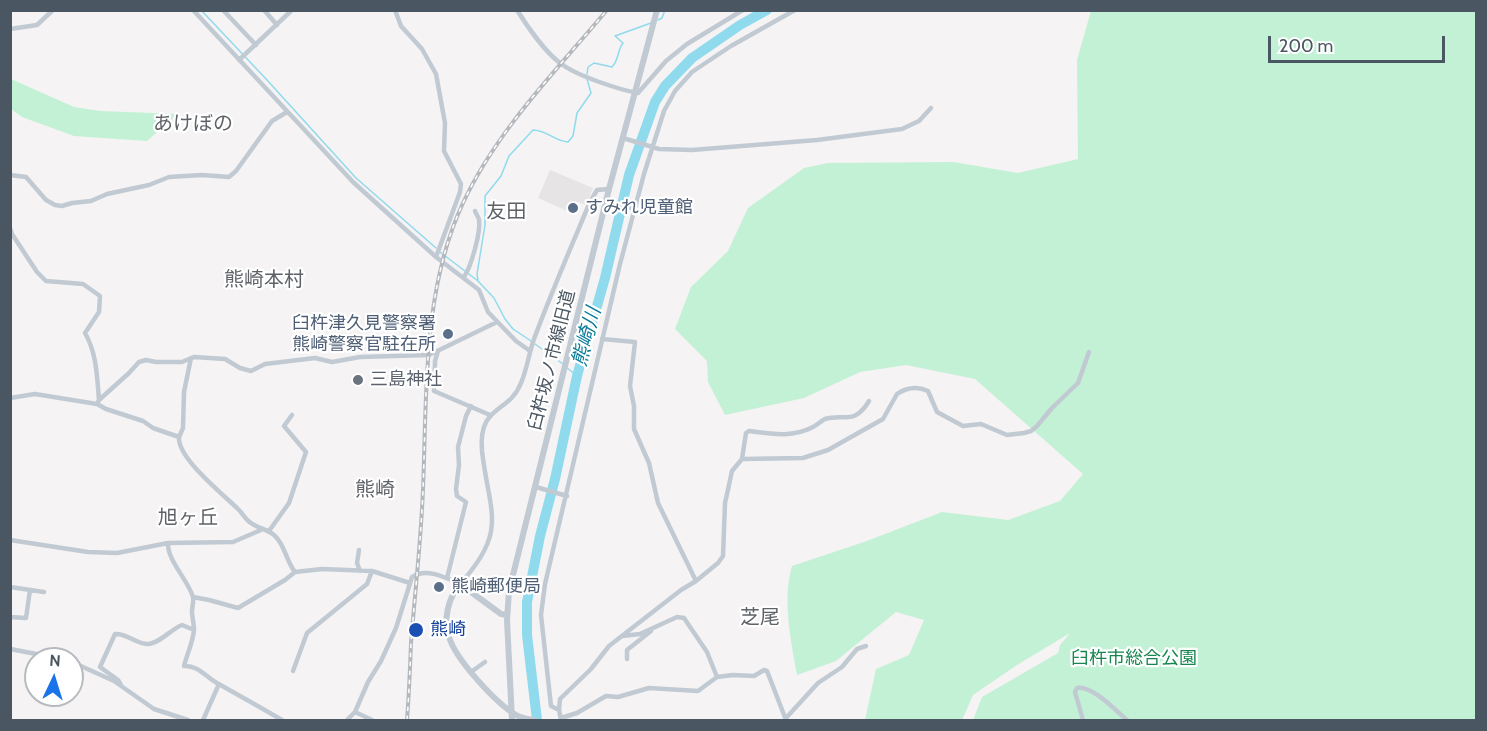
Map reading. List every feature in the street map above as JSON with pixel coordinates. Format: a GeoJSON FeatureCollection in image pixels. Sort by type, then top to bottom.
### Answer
{"type":"FeatureCollection","features":[{"type":"Feature","properties":{"kind":"street"},"geometry":{"type":"LineString","coordinates":[[10,29],[37,25],[53,10]]}},
{"type":"Feature","properties":{"kind":"street"},"geometry":{"type":"LineString","coordinates":[[193,10],[242,58],[287,112],[353,182],[465,275],[479,290],[488,312],[530,349]]}},
{"type":"Feature","properties":{"kind":"street"},"geometry":{"type":"LineString","coordinates":[[224,10],[256,45]]}},
{"type":"Feature","properties":{"kind":"street"},"geometry":{"type":"LineString","coordinates":[[264,10],[277,25]]}},
{"type":"Feature","properties":{"kind":"street"},"geometry":{"type":"LineString","coordinates":[[242,58],[292,10]]}},
{"type":"Feature","properties":{"kind":"street"},"geometry":{"type":"LineString","coordinates":[[395,10],[401,26],[422,49],[436,74],[445,123],[444,151],[461,184],[438,253]]}},
{"type":"Feature","properties":{"kind":"street"},"geometry":{"type":"LineString","coordinates":[[518,10],[536,36],[558,61],[591,78],[635,93],[640,93],[666,61],[687,44],[743,10]]}},
{"type":"Feature","properties":{"kind":"street","name":"臼杵坂ノ市線旧道"},"geometry":{"type":"LineString","coordinates":[[514,716],[507,615],[510,591],[567,358],[609,202],[609,189],[626,139],[635,93],[657,10]]}},
{"type":"Feature","properties":{"kind":"street"},"geometry":{"type":"LineString","coordinates":[[559,710],[551,706],[542,633],[541,607],[545,584],[633,209],[667,104],[686,78],[717,55],[795,10]]}},
{"type":"Feature","properties":{"kind":"street"},"geometry":{"type":"LineString","coordinates":[[626,139],[659,149],[692,150],[882,133],[903,129],[919,121],[931,108]]}},
{"type":"Feature","properties":{"kind":"street"},"geometry":{"type":"LineString","coordinates":[[10,175],[26,177],[46,200],[62,206],[91,201],[107,194],[169,177],[202,175],[229,177],[236,171],[272,121],[287,112]]}},
{"type":"Feature","properties":{"kind":"street"},"geometry":{"type":"LineString","coordinates":[[534,720],[514,716],[452,645],[447,632],[450,601],[486,549],[493,523],[481,439],[484,426],[490,415],[521,385],[534,338],[592,198],[599,189],[609,189]]}},
{"type":"Feature","properties":{"kind":"street"},"geometry":{"type":"LineString","coordinates":[[609,202],[633,209]]}},
{"type":"Feature","properties":{"kind":"street"},"geometry":{"type":"LineString","coordinates":[[465,275],[478,228],[479,219],[475,211]]}},
{"type":"Feature","properties":{"kind":"street"},"geometry":{"type":"LineString","coordinates":[[10,228],[37,272],[46,281],[83,284],[100,296],[99,312],[86,333],[96,365],[98,402]]}},
{"type":"Feature","properties":{"kind":"street"},"geometry":{"type":"LineString","coordinates":[[98,402],[139,362],[146,360],[182,362],[191,358],[225,359],[240,368],[251,371],[265,364],[315,358],[332,362],[360,357],[429,355],[497,322]]}},
{"type":"Feature","properties":{"kind":"street"},"geometry":{"type":"LineString","coordinates":[[602,339],[635,342],[630,387],[634,406],[634,429],[648,463],[658,503],[696,581]]}},
{"type":"Feature","properties":{"kind":"street"},"geometry":{"type":"LineString","coordinates":[[438,351],[435,361],[434,391],[490,415]]}},
{"type":"Feature","properties":{"kind":"street"},"geometry":{"type":"LineString","coordinates":[[742,459],[803,458],[828,450],[883,419],[897,394],[909,389],[920,388],[928,391],[937,412],[963,426],[981,424],[1006,435],[1031,431],[1078,383],[1089,352]]}},
{"type":"Feature","properties":{"kind":"street"},"geometry":{"type":"LineString","coordinates":[[191,358],[184,392],[183,428],[179,436],[182,450],[249,522],[262,530],[269,531],[279,540],[295,572]]}},
{"type":"Feature","properties":{"kind":"street"},"geometry":{"type":"LineString","coordinates":[[10,398],[35,394],[98,402],[106,409],[179,436]]}},
{"type":"Feature","properties":{"kind":"street"},"geometry":{"type":"LineString","coordinates":[[866,646],[857,649],[842,667],[818,683],[786,719],[766,670],[764,670],[754,676],[717,677],[698,691],[649,688],[618,697],[606,696],[577,713],[561,719],[559,710],[561,699],[591,669],[609,646],[696,581],[723,556],[725,503],[732,471],[742,459],[746,433],[749,431],[795,434],[814,427],[826,419],[854,416],[865,407],[869,400]]}},
{"type":"Feature","properties":{"kind":"street"},"geometry":{"type":"LineString","coordinates":[[447,578],[466,501],[457,496],[458,447],[471,406]]}},
{"type":"Feature","properties":{"kind":"street"},"geometry":{"type":"LineString","coordinates":[[269,531],[289,503],[306,452],[284,426],[292,415]]}},
{"type":"Feature","properties":{"kind":"street"},"geometry":{"type":"LineString","coordinates":[[537,488],[566,496]]}},
{"type":"Feature","properties":{"kind":"street"},"geometry":{"type":"LineString","coordinates":[[10,540],[100,553],[126,551],[168,543],[233,542],[262,530]]}},
{"type":"Feature","properties":{"kind":"street"},"geometry":{"type":"LineString","coordinates":[[168,543],[168,549],[193,597],[194,630],[184,666],[191,666],[201,671],[219,684],[282,720]]}},
{"type":"Feature","properties":{"kind":"street"},"geometry":{"type":"LineString","coordinates":[[359,550],[357,563],[360,571]]}},
{"type":"Feature","properties":{"kind":"street"},"geometry":{"type":"LineString","coordinates":[[193,597],[238,608],[295,572],[322,569],[372,571],[410,583]]}},
{"type":"Feature","properties":{"kind":"street"},"geometry":{"type":"LineString","coordinates":[[293,671],[308,633],[367,584],[372,571]]}},
{"type":"Feature","properties":{"kind":"street"},"geometry":{"type":"LineString","coordinates":[[347,720],[355,712],[368,682],[381,661],[396,628],[414,575],[421,573],[447,578],[460,584],[501,614],[507,615]]}},
{"type":"Feature","properties":{"kind":"street"},"geometry":{"type":"LineString","coordinates":[[10,587],[44,592]]}},
{"type":"Feature","properties":{"kind":"street"},"geometry":{"type":"LineString","coordinates":[[10,617],[26,618],[30,590]]}},
{"type":"Feature","properties":{"kind":"street"},"geometry":{"type":"LineString","coordinates":[[622,636],[640,634],[677,617],[687,620],[696,639],[707,652],[717,677]]}},
{"type":"Feature","properties":{"kind":"street"},"geometry":{"type":"LineString","coordinates":[[121,686],[118,680],[100,667],[115,634],[122,634],[148,644],[182,625],[194,630]]}},
{"type":"Feature","properties":{"kind":"street"},"geometry":{"type":"LineString","coordinates":[[627,659],[627,650],[653,628]]}},
{"type":"Feature","properties":{"kind":"street"},"geometry":{"type":"LineString","coordinates":[[473,671],[484,662]]}},
{"type":"Feature","properties":{"kind":"street"},"geometry":{"type":"LineString","coordinates":[[84,667],[121,686],[154,710],[188,720]]}},
{"type":"Feature","properties":{"kind":"street"},"geometry":{"type":"LineString","coordinates":[[203,720],[219,684]]}},
{"type":"Feature","properties":{"kind":"street"},"geometry":{"type":"LineString","coordinates":[[1083,720],[1075,692],[1077,688],[1083,687],[1091,690],[1127,720]]}},
{"type":"Feature","properties":{"kind":"street"},"geometry":{"type":"LineString","coordinates":[[355,712],[372,720]]}},
{"type":"Feature","properties":{"kind":"shaded area"},"geometry":{"type":"Polygon","coordinates":[[[550,170],[593,188],[586,205],[578,202],[574,214],[538,198],[550,170]]]}},
{"type":"Feature","properties":{"kind":"green space","name":"臼杵市総合公園"},"geometry":{"type":"Polygon","coordinates":[[[1091,11],[1476,11],[1476,720],[973,720],[982,697],[1058,653],[1060,645],[1070,633],[973,695],[962,720],[865,720],[876,669],[909,655],[924,620],[896,612],[836,661],[797,675],[788,607],[792,566],[867,541],[942,512],[1008,520],[1060,501],[1083,474],[975,379],[906,365],[860,372],[804,398],[725,415],[708,382],[707,361],[675,329],[691,287],[728,251],[748,208],[804,168],[828,163],[953,162],[1018,173],[1078,159],[1077,60],[1091,11]]]}},
{"type":"Feature","properties":{"kind":"green space"},"geometry":{"type":"Polygon","coordinates":[[[11,79],[74,107],[100,111],[178,114],[147,141],[74,136],[22,117],[11,109],[11,79]]]}},
{"type":"Feature","properties":{"kind":"waterway"},"geometry":{"type":"LineString","coordinates":[[201,10],[356,178],[436,248]]}},
{"type":"Feature","properties":{"kind":"waterway"},"geometry":{"type":"LineString","coordinates":[[658,20],[662,18],[665,10]]}},
{"type":"Feature","properties":{"kind":"waterway","name":"熊崎川"},"geometry":{"type":"LineString","coordinates":[[537,720],[527,635],[527,602],[577,376],[605,278],[629,175],[655,102],[665,86],[692,58],[740,25],[767,10]]}},
{"type":"Feature","properties":{"kind":"waterway"},"geometry":{"type":"LineString","coordinates":[[587,74],[588,67],[594,63],[612,67],[623,43],[615,36],[651,23]]}},
{"type":"Feature","properties":{"kind":"waterway"},"geometry":{"type":"LineString","coordinates":[[478,280],[485,225],[485,196],[501,176],[509,156],[533,130],[568,142],[573,136],[577,113],[591,93],[587,79]]}},
{"type":"Feature","properties":{"kind":"waterway"},"geometry":{"type":"LineString","coordinates":[[440,252],[478,281],[494,298],[513,329],[531,341]]}},
{"type":"Feature","properties":{"kind":"waterway"},"geometry":{"type":"LineString","coordinates":[[535,344],[563,364]]}},
{"type":"Feature","properties":{"kind":"waterway"},"geometry":{"type":"LineString","coordinates":[[566,367],[577,376]]}},
{"type":"Feature","properties":{"kind":"railway"},"geometry":{"type":"LineString","coordinates":[[407,720],[422,508],[429,343],[440,271],[463,203],[477,176],[510,126],[607,10]]}},
{"type":"Feature","properties":{"kind":"place","name":"すみれ児童館"},"geometry":{"type":"Point","coordinates":[573,208]}},
{"type":"Feature","properties":{"kind":"place","name":"臼杵津久見警察署 熊崎警察官駐在所"},"geometry":{"type":"Point","coordinates":[448,334]}},
{"type":"Feature","properties":{"kind":"place","name":"三島神社"},"geometry":{"type":"Point","coordinates":[358,380]}},
{"type":"Feature","properties":{"kind":"place","name":"熊崎郵便局"},"geometry":{"type":"Point","coordinates":[439,587]}},
{"type":"Feature","properties":{"kind":"place","name":"熊崎"},"geometry":{"type":"Point","coordinates":[416,630]}},
{"type":"Feature","properties":{"kind":"district","name":"あけぼの"},"geometry":{"type":"Point","coordinates":[193,124]}},
{"type":"Feature","properties":{"kind":"district","name":"友田"},"geometry":{"type":"Point","coordinates":[506,212]}},
{"type":"Feature","properties":{"kind":"district","name":"熊崎本村"},"geometry":{"type":"Point","coordinates":[264,280]}},
{"type":"Feature","properties":{"kind":"district","name":"熊崎"},"geometry":{"type":"Point","coordinates":[375,490]}},
{"type":"Feature","properties":{"kind":"district","name":"旭ヶ丘"},"geometry":{"type":"Point","coordinates":[188,518]}},
{"type":"Feature","properties":{"kind":"district","name":"芝尾"},"geometry":{"type":"Point","coordinates":[760,618]}}]}
